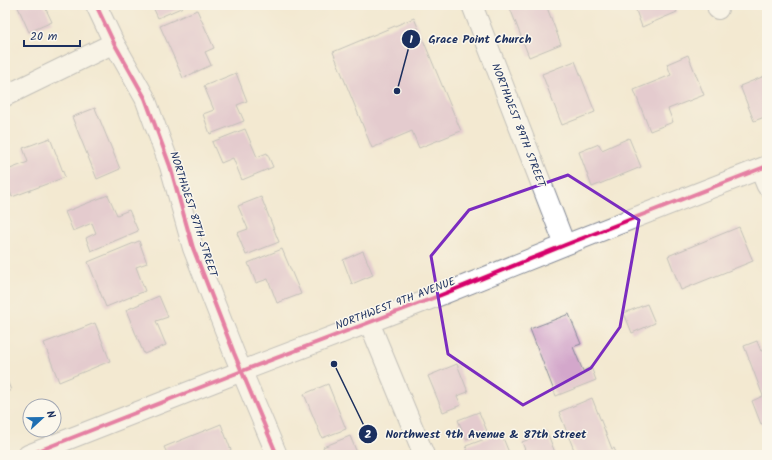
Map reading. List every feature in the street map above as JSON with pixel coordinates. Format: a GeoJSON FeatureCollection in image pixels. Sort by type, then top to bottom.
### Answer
{"type":"FeatureCollection","features":[{"type":"Feature","properties":{"kind":"street","name":"NORTHWEST 87TH STREET"},"geometry":{"type":"LineString","coordinates":[[96,5],[114,43],[145,98],[170,166],[194,248],[242,371],[277,455]]}},
{"type":"Feature","properties":{"kind":"street","name":"NORTHWEST 89TH STREET"},"geometry":{"type":"LineString","coordinates":[[472,5],[565,245]]}},
{"type":"Feature","properties":{"kind":"street"},"geometry":{"type":"LineString","coordinates":[[5,96],[114,43]]}},
{"type":"Feature","properties":{"kind":"street","name":"NORTHWEST 9TH AVENUE"},"geometry":{"type":"LineString","coordinates":[[28,455],[441,295],[565,245],[765,174]]}},
{"type":"Feature","properties":{"kind":"street"},"geometry":{"type":"LineString","coordinates":[[369,322],[424,455]]}},
{"type":"Feature","properties":{"kind":"highlighted area"},"geometry":{"type":"Polygon","coordinates":[[[568,175],[639,220],[620,327],[591,368],[523,405],[448,354],[431,256],[469,210],[568,175]]]}},
{"type":"Feature","properties":{"kind":"building"},"geometry":{"type":"Polygon","coordinates":[[[17,5],[44,5],[52,22],[29,32],[17,5]]]}},
{"type":"Feature","properties":{"kind":"building"},"geometry":{"type":"Polygon","coordinates":[[[152,5],[182,5],[183,7],[158,18],[152,5]]]}},
{"type":"Feature","properties":{"kind":"building"},"geometry":{"type":"Polygon","coordinates":[[[517,5],[546,5],[561,44],[529,57],[510,8],[517,5]]]}},
{"type":"Feature","properties":{"kind":"building"},"geometry":{"type":"Polygon","coordinates":[[[634,5],[674,5],[677,12],[642,27],[634,5]]]}},
{"type":"Feature","properties":{"kind":"building"},"geometry":{"type":"Polygon","coordinates":[[[197,10],[214,48],[205,52],[211,65],[183,78],[160,26],[197,10]]]}},
{"type":"Feature","properties":{"kind":"building"},"geometry":{"type":"Polygon","coordinates":[[[414,18],[461,131],[419,148],[412,131],[372,148],[333,52],[414,18]]]}},
{"type":"Feature","properties":{"kind":"building"},"geometry":{"type":"Polygon","coordinates":[[[688,55],[704,95],[668,109],[673,122],[650,131],[634,90],[671,75],[667,64],[688,55]]]}},
{"type":"Feature","properties":{"kind":"building"},"geometry":{"type":"Polygon","coordinates":[[[575,61],[595,112],[562,125],[542,74],[575,61]]]}},
{"type":"Feature","properties":{"kind":"building"},"geometry":{"type":"Polygon","coordinates":[[[236,73],[247,101],[237,105],[244,121],[210,134],[203,114],[214,110],[204,86],[236,73]]]}},
{"type":"Feature","properties":{"kind":"building"},"geometry":{"type":"Polygon","coordinates":[[[767,75],[767,116],[754,121],[740,86],[767,75]]]}},
{"type":"Feature","properties":{"kind":"building"},"geometry":{"type":"Polygon","coordinates":[[[95,108],[120,169],[97,179],[72,117],[95,108]]]}},
{"type":"Feature","properties":{"kind":"building"},"geometry":{"type":"Polygon","coordinates":[[[245,129],[257,157],[267,153],[273,167],[242,180],[233,158],[221,163],[212,142],[245,129]]]}},
{"type":"Feature","properties":{"kind":"building"},"geometry":{"type":"Polygon","coordinates":[[[50,138],[65,177],[12,197],[5,177],[5,171],[28,162],[23,148],[50,138]]]}},
{"type":"Feature","properties":{"kind":"building"},"geometry":{"type":"Polygon","coordinates":[[[629,138],[641,167],[592,187],[579,152],[599,144],[602,150],[629,138]]]}},
{"type":"Feature","properties":{"kind":"building"},"geometry":{"type":"Polygon","coordinates":[[[108,195],[117,215],[129,210],[138,231],[91,251],[86,238],[96,233],[92,223],[73,231],[65,212],[108,195]]]}},
{"type":"Feature","properties":{"kind":"building"},"geometry":{"type":"Polygon","coordinates":[[[261,197],[279,242],[246,255],[237,233],[248,229],[238,206],[261,197]]]}},
{"type":"Feature","properties":{"kind":"building"},"geometry":{"type":"Polygon","coordinates":[[[739,227],[753,261],[681,290],[668,256],[739,227]]]}},
{"type":"Feature","properties":{"kind":"building"},"geometry":{"type":"Polygon","coordinates":[[[139,241],[147,263],[136,267],[145,291],[106,307],[88,262],[139,241]]]}},
{"type":"Feature","properties":{"kind":"building"},"geometry":{"type":"Polygon","coordinates":[[[282,249],[301,294],[277,303],[268,279],[256,283],[248,263],[282,249]]]}},
{"type":"Feature","properties":{"kind":"building"},"geometry":{"type":"Polygon","coordinates":[[[363,251],[373,275],[352,284],[343,260],[363,251]]]}},
{"type":"Feature","properties":{"kind":"building"},"geometry":{"type":"Polygon","coordinates":[[[159,296],[168,317],[156,321],[166,345],[144,354],[126,310],[159,296]]]}},
{"type":"Feature","properties":{"kind":"building"},"geometry":{"type":"Polygon","coordinates":[[[647,304],[655,323],[632,333],[624,313],[647,304]]]}},
{"type":"Feature","properties":{"kind":"building"},"geometry":{"type":"Polygon","coordinates":[[[569,314],[581,344],[573,347],[583,371],[591,367],[596,380],[556,396],[530,329],[569,314]]]}},
{"type":"Feature","properties":{"kind":"building"},"geometry":{"type":"Polygon","coordinates":[[[95,323],[110,361],[59,382],[44,343],[95,323]]]}},
{"type":"Feature","properties":{"kind":"building"},"geometry":{"type":"Polygon","coordinates":[[[757,341],[761,351],[767,349],[767,422],[761,424],[752,401],[763,396],[744,346],[757,341]]]}},
{"type":"Feature","properties":{"kind":"building"},"geometry":{"type":"Polygon","coordinates":[[[457,364],[468,392],[457,396],[461,405],[443,412],[428,376],[457,364]]]}},
{"type":"Feature","properties":{"kind":"building"},"geometry":{"type":"Polygon","coordinates":[[[5,376],[11,390],[5,393],[5,376]]]}},
{"type":"Feature","properties":{"kind":"building"},"geometry":{"type":"Polygon","coordinates":[[[328,384],[346,429],[322,438],[304,394],[328,384]]]}},
{"type":"Feature","properties":{"kind":"building"},"geometry":{"type":"Polygon","coordinates":[[[592,398],[612,449],[614,448],[617,455],[576,455],[559,412],[592,398]]]}},
{"type":"Feature","properties":{"kind":"building"},"geometry":{"type":"Polygon","coordinates":[[[479,412],[487,431],[466,439],[458,420],[479,412]]]}},
{"type":"Feature","properties":{"kind":"building"},"geometry":{"type":"Polygon","coordinates":[[[221,424],[231,450],[219,455],[168,455],[164,447],[221,424]]]}},
{"type":"Feature","properties":{"kind":"building"},"geometry":{"type":"Polygon","coordinates":[[[547,432],[556,455],[527,455],[522,442],[547,432]]]}},
{"type":"Feature","properties":{"kind":"building"},"geometry":{"type":"Polygon","coordinates":[[[501,433],[510,455],[469,455],[466,446],[501,433]]]}},
{"type":"Feature","properties":{"kind":"building"},"geometry":{"type":"Polygon","coordinates":[[[350,436],[358,455],[326,455],[323,447],[350,436]]]}},
{"type":"Feature","properties":{"kind":"cycle path"},"geometry":{"type":"LineString","coordinates":[[96,5],[114,43],[145,98],[170,166],[193,248],[234,353],[277,455]]}},
{"type":"Feature","properties":{"kind":"cycle path"},"geometry":{"type":"LineString","coordinates":[[28,455],[441,295],[767,166]]}},
{"type":"Feature","properties":{"kind":"place","name":"Grace Point Church"},"geometry":{"type":"Point","coordinates":[397,91]}},
{"type":"Feature","properties":{"kind":"place","name":"Northwest 9th Avenue & 87th Street"},"geometry":{"type":"Point","coordinates":[334,364]}}]}
